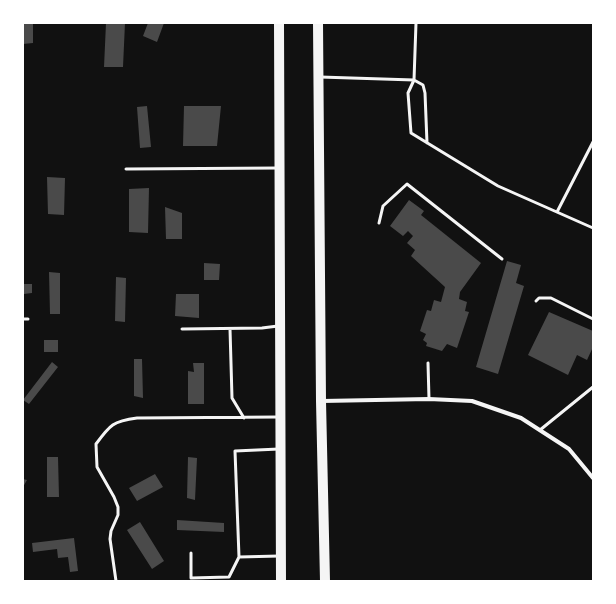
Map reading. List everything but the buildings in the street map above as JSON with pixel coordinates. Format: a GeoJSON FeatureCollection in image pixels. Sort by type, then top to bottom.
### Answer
{"type":"FeatureCollection","features":[{"type":"Feature","properties":{"kind":"main road"},"geometry":{"type":"LineString","coordinates":[[279,23],[281,581]]}},
{"type":"Feature","properties":{"kind":"main road"},"geometry":{"type":"LineString","coordinates":[[318,23],[321,401],[325,581]]}},
{"type":"Feature","properties":{"kind":"street"},"geometry":{"type":"LineString","coordinates":[[321,401],[429,399],[472,401],[521,418],[540,430],[569,449],[593,478]]}},
{"type":"Feature","properties":{"kind":"lane"},"geometry":{"type":"LineString","coordinates":[[416,23],[414,80],[408,94],[411,133],[498,186],[593,228]]}},
{"type":"Feature","properties":{"kind":"lane"},"geometry":{"type":"LineString","coordinates":[[319,76],[414,80],[423,85],[425,93],[427,143]]}},
{"type":"Feature","properties":{"kind":"lane"},"geometry":{"type":"LineString","coordinates":[[557,212],[593,142]]}},
{"type":"Feature","properties":{"kind":"lane"},"geometry":{"type":"LineString","coordinates":[[126,169],[280,168]]}},
{"type":"Feature","properties":{"kind":"lane"},"geometry":{"type":"LineString","coordinates":[[379,223],[383,206],[407,184],[502,259]]}},
{"type":"Feature","properties":{"kind":"lane"},"geometry":{"type":"LineString","coordinates":[[536,301],[540,298],[551,298],[593,319]]}},
{"type":"Feature","properties":{"kind":"lane"},"geometry":{"type":"LineString","coordinates":[[23,320],[28,319]]}},
{"type":"Feature","properties":{"kind":"lane"},"geometry":{"type":"LineString","coordinates":[[182,329],[230,329],[280,326]]}},
{"type":"Feature","properties":{"kind":"lane"},"geometry":{"type":"LineString","coordinates":[[230,329],[232,398],[244,418]]}},
{"type":"Feature","properties":{"kind":"lane"},"geometry":{"type":"LineString","coordinates":[[428,363],[429,399]]}},
{"type":"Feature","properties":{"kind":"lane"},"geometry":{"type":"LineString","coordinates":[[540,430],[593,387]]}},
{"type":"Feature","properties":{"kind":"lane"},"geometry":{"type":"LineString","coordinates":[[116,581],[110,539],[111,531],[118,515],[118,507],[97,467],[96,444],[110,426],[120,420],[137,418],[280,417]]}},
{"type":"Feature","properties":{"kind":"lane"},"geometry":{"type":"LineString","coordinates":[[191,553],[191,578],[229,579],[238,557],[235,451],[280,449]]}},
{"type":"Feature","properties":{"kind":"lane"},"geometry":{"type":"LineString","coordinates":[[238,557],[281,556]]}}]}
